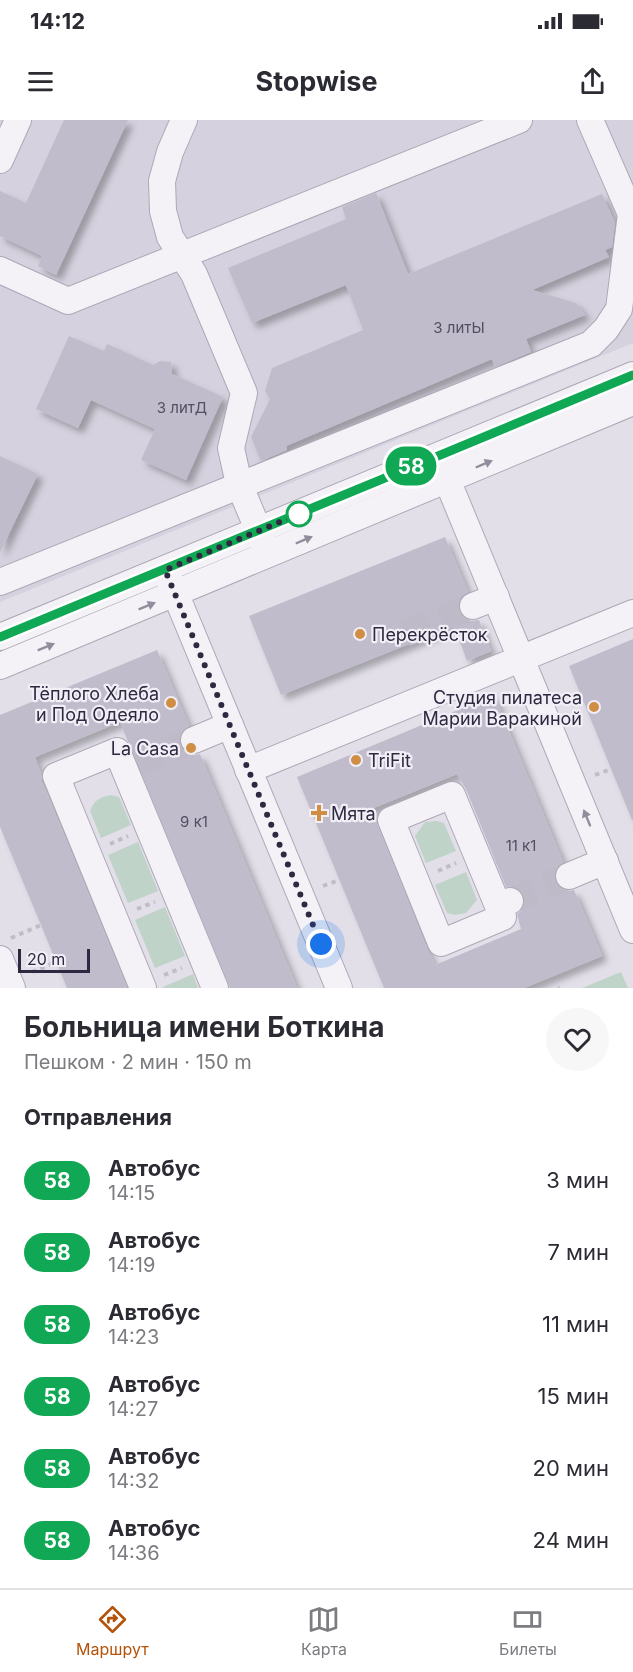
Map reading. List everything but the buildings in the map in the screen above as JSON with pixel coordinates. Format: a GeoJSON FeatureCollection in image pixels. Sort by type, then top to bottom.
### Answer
{"type":"FeatureCollection","features":[{"type":"Feature","properties":{"kind":"street"},"geometry":{"type":"LineString","coordinates":[[0,160],[18,120]]}},
{"type":"Feature","properties":{"kind":"street"},"geometry":{"type":"LineString","coordinates":[[184,120],[170,152],[162,182],[163,211],[170,237],[194,274],[244,393],[231,448],[239,484],[269,555]]}},
{"type":"Feature","properties":{"kind":"street"},"geometry":{"type":"LineString","coordinates":[[0,270],[68,301],[519,120]]}},
{"type":"Feature","properties":{"kind":"street"},"geometry":{"type":"LineString","coordinates":[[0,582],[591,344],[606,329],[619,309],[630,214],[590,120]]}},
{"type":"Feature","properties":{"kind":"street"},"geometry":{"type":"LineString","coordinates":[[0,637],[633,375]]}},
{"type":"Feature","properties":{"kind":"street"},"geometry":{"type":"LineString","coordinates":[[0,666],[633,402]]}},
{"type":"Feature","properties":{"kind":"street"},"geometry":{"type":"LineString","coordinates":[[437,455],[447,479],[484,601],[521,658],[633,930]]}},
{"type":"Feature","properties":{"kind":"street"},"geometry":{"type":"LineString","coordinates":[[165,570],[339,988]]}},
{"type":"Feature","properties":{"kind":"street"},"geometry":{"type":"LineString","coordinates":[[248,770],[633,613]]}},
{"type":"Feature","properties":{"kind":"street"},"geometry":{"type":"LineString","coordinates":[[194,740],[230,725]]}},
{"type":"Feature","properties":{"kind":"street"},"geometry":{"type":"LineString","coordinates":[[142,986],[56,776],[117,751],[131,766],[149,827],[215,988]]}},
{"type":"Feature","properties":{"kind":"street"},"geometry":{"type":"LineString","coordinates":[[452,795],[477,855],[504,903],[502,917],[441,942],[391,820],[452,795]]}},
{"type":"Feature","properties":{"kind":"street"},"geometry":{"type":"LineString","coordinates":[[569,876],[605,861]]}},
{"type":"Feature","properties":{"kind":"street"},"geometry":{"type":"LineString","coordinates":[[2,950],[20,981]]}},
{"type":"Feature","properties":{"kind":"path"},"geometry":{"type":"LineString","coordinates":[[589,778],[611,769]]}},
{"type":"Feature","properties":{"kind":"path"},"geometry":{"type":"LineString","coordinates":[[87,853],[149,827]]}},
{"type":"Feature","properties":{"kind":"path"},"geometry":{"type":"LineString","coordinates":[[415,880],[477,855]]}},
{"type":"Feature","properties":{"kind":"path"},"geometry":{"type":"LineString","coordinates":[[319,888],[339,880]]}},
{"type":"Feature","properties":{"kind":"path"},"geometry":{"type":"LineString","coordinates":[[115,919],[176,893]]}},
{"type":"Feature","properties":{"kind":"path"},"geometry":{"type":"LineString","coordinates":[[2,950],[41,925]]}},
{"type":"Feature","properties":{"kind":"path"},"geometry":{"type":"LineString","coordinates":[[142,986],[203,959]]}},
{"type":"Feature","properties":{"kind":"path"},"geometry":{"type":"LineString","coordinates":[[20,981],[56,962]]}},
{"type":"Feature","properties":{"kind":"shaded area"},"geometry":{"type":"Polygon","coordinates":[[[0,120],[633,120],[633,343],[0,602],[0,120]]]}},
{"type":"Feature","properties":{"kind":"green space"},"geometry":{"type":"Polygon","coordinates":[[[111,795],[119,797],[131,825],[101,838],[90,811],[98,800],[111,795]]]}},
{"type":"Feature","properties":{"kind":"green space"},"geometry":{"type":"Polygon","coordinates":[[[425,822],[444,823],[456,851],[426,863],[415,836],[425,822]]]}},
{"type":"Feature","properties":{"kind":"green space"},"geometry":{"type":"Polygon","coordinates":[[[138,842],[158,891],[128,903],[108,855],[138,842]]]}},
{"type":"Feature","properties":{"kind":"green space"},"geometry":{"type":"Polygon","coordinates":[[[466,872],[477,900],[466,913],[455,915],[447,913],[435,885],[466,872]]]}},
{"type":"Feature","properties":{"kind":"green space"},"geometry":{"type":"Polygon","coordinates":[[[165,907],[185,956],[155,968],[135,920],[165,907]]]}},
{"type":"Feature","properties":{"kind":"green space"},"geometry":{"type":"Polygon","coordinates":[[[621,972],[628,988],[582,988],[621,972]]]}},
{"type":"Feature","properties":{"kind":"green space"},"geometry":{"type":"Polygon","coordinates":[[[193,974],[198,988],[163,988],[163,987],[193,974]]]}},
{"type":"Feature","properties":{"kind":"tunnel"},"geometry":{"type":"LineString","coordinates":[[405,634],[473,606]]}},
{"type":"Feature","properties":{"kind":"tunnel"},"geometry":{"type":"LineString","coordinates":[[137,763],[194,740]]}},
{"type":"Feature","properties":{"kind":"tunnel"},"geometry":{"type":"LineString","coordinates":[[510,901],[569,876]]}},
{"type":"Feature","properties":{"kind":"bus line","name":"58"},"geometry":{"type":"LineString","coordinates":[[0,637],[633,375]]}},
{"type":"Feature","properties":{"kind":"place","name":"Перекрёсток"},"geometry":{"type":"Point","coordinates":[360,634]}},
{"type":"Feature","properties":{"kind":"place","name":"Тёплого Хлеба и Под Одеяло"},"geometry":{"type":"Point","coordinates":[171,703]}},
{"type":"Feature","properties":{"kind":"place","name":"Студия пилатеса Марии Варакиной"},"geometry":{"type":"Point","coordinates":[594,707]}},
{"type":"Feature","properties":{"kind":"place","name":"La Casa"},"geometry":{"type":"Point","coordinates":[191,748]}},
{"type":"Feature","properties":{"kind":"place","name":"TriFit"},"geometry":{"type":"Point","coordinates":[356,760]}},
{"type":"Feature","properties":{"kind":"place","name":"Мята"},"geometry":{"type":"Point","coordinates":[319,813]}},
{"type":"Feature","properties":{"kind":"route"},"geometry":{"type":"LineString","coordinates":[[299,514],[165,570],[321,944]]}}]}
